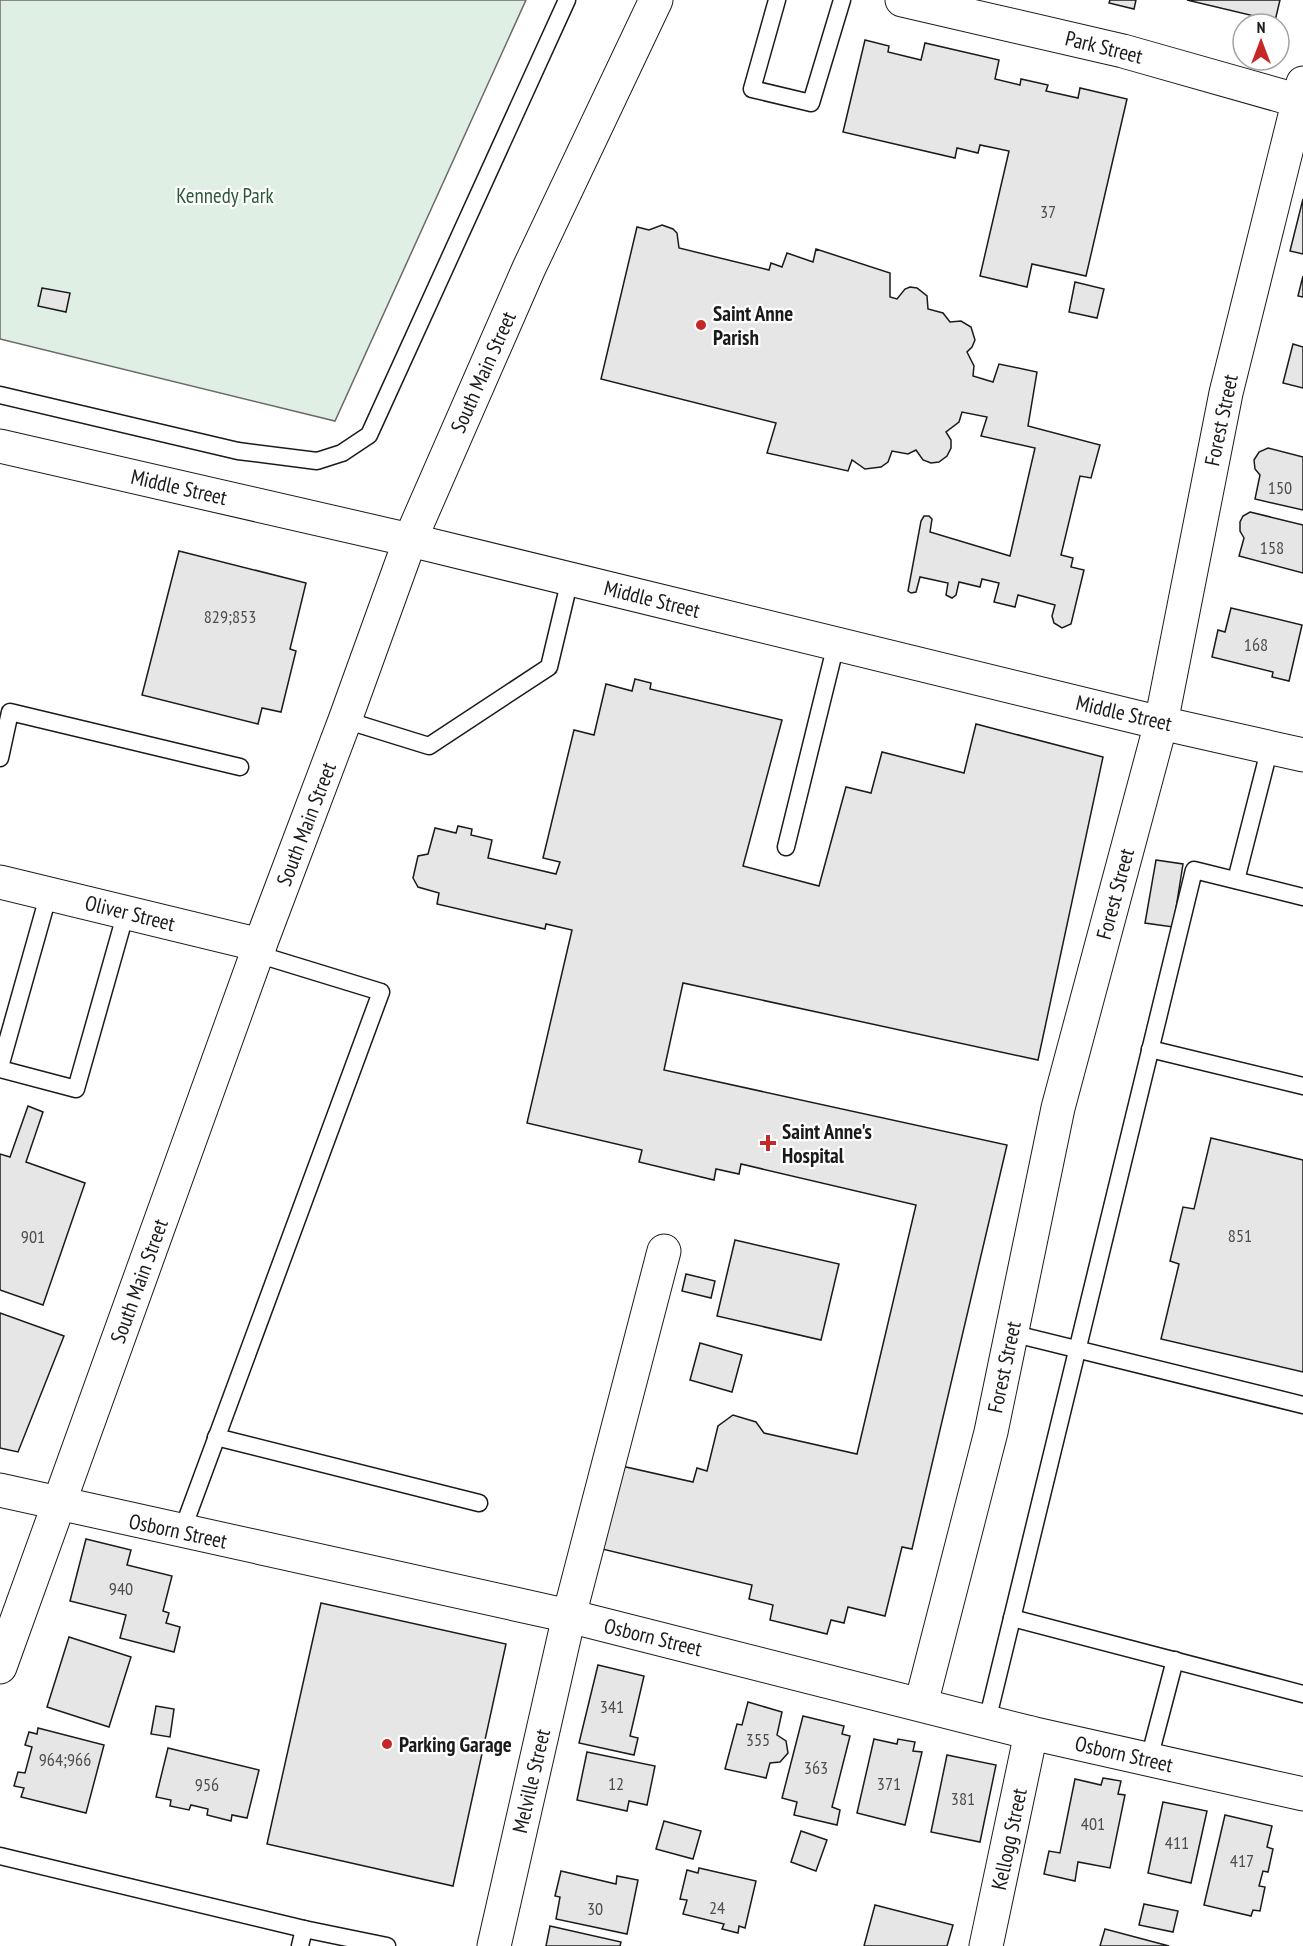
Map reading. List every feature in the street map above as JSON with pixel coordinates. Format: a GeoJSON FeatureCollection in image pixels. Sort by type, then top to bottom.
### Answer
{"type":"FeatureCollection","features":[{"type":"Feature","properties":{"kind":"street","name":"South Main Street"},"geometry":{"type":"LineString","coordinates":[[0,1667],[410,540],[529,268],[656,0]]}},
{"type":"Feature","properties":{"kind":"street","name":"Park Street"},"geometry":{"type":"LineString","coordinates":[[902,0],[1302,95]]}},
{"type":"Feature","properties":{"kind":"street","name":"Forest Street"},"geometry":{"type":"LineString","coordinates":[[921,1704],[991,1432],[1058,1108],[1161,723],[1226,393],[1302,95]]}},
{"type":"Feature","properties":{"kind":"street","name":"Middle Street"},"geometry":{"type":"LineString","coordinates":[[0,446],[410,540],[1161,723],[1303,754]]}},
{"type":"Feature","properties":{"kind":"street","name":"Oliver Street"},"geometry":{"type":"LineString","coordinates":[[0,882],[126,912],[259,950]]}},
{"type":"Feature","properties":{"kind":"street","name":"Melville Street"},"geometry":{"type":"LineString","coordinates":[[494,1946],[569,1616],[664,1251]]}},
{"type":"Feature","properties":{"kind":"street","name":"Osborn Street"},"geometry":{"type":"LineString","coordinates":[[0,1490],[569,1616],[1031,1733],[1303,1794]]}},
{"type":"Feature","properties":{"kind":"street","name":"Kellogg Street"},"geometry":{"type":"LineString","coordinates":[[986,1946],[1031,1733]]}},
{"type":"Feature","properties":{"kind":"lane"},"geometry":{"type":"LineString","coordinates":[[0,395],[238,451],[317,461],[342,453],[369,435],[567,0]]}},
{"type":"Feature","properties":{"kind":"lane"},"geometry":{"type":"LineString","coordinates":[[777,0],[752,89],[811,103],[842,0]]}},
{"type":"Feature","properties":{"kind":"lane"},"geometry":{"type":"LineString","coordinates":[[345,720],[429,746],[549,667],[570,579]]}},
{"type":"Feature","properties":{"kind":"lane"},"geometry":{"type":"LineString","coordinates":[[786,848],[836,644]]}},
{"type":"Feature","properties":{"kind":"lane"},"geometry":{"type":"LineString","coordinates":[[0,758],[10,712],[240,767]]}},
{"type":"Feature","properties":{"kind":"lane"},"geometry":{"type":"LineString","coordinates":[[1236,880],[1270,747]]}},
{"type":"Feature","properties":{"kind":"lane"},"geometry":{"type":"LineString","coordinates":[[987,1721],[1194,870],[1303,897]]}},
{"type":"Feature","properties":{"kind":"lane"},"geometry":{"type":"LineString","coordinates":[[49,893],[0,1068],[76,1089],[126,912]]}},
{"type":"Feature","properties":{"kind":"lane"},"geometry":{"type":"LineString","coordinates":[[182,1532],[381,992],[259,950]]}},
{"type":"Feature","properties":{"kind":"lane"},"geometry":{"type":"LineString","coordinates":[[1150,1049],[1303,1086]]}},
{"type":"Feature","properties":{"kind":"lane"},"geometry":{"type":"LineString","coordinates":[[1011,1332],[1303,1405]]}},
{"type":"Feature","properties":{"kind":"lane"},"geometry":{"type":"LineString","coordinates":[[216,1437],[479,1503]]}},
{"type":"Feature","properties":{"kind":"lane"},"geometry":{"type":"LineString","coordinates":[[1012,1618],[1303,1694]]}},
{"type":"Feature","properties":{"kind":"lane"},"geometry":{"type":"LineString","coordinates":[[1149,1759],[1175,1660]]}},
{"type":"Feature","properties":{"kind":"lane"},"geometry":{"type":"LineString","coordinates":[[0,1856],[303,1929],[387,1946]]}},
{"type":"Feature","properties":{"kind":"lane"},"geometry":{"type":"LineString","coordinates":[[300,1946],[303,1929]]}},
{"type":"Feature","properties":{"kind":"green space","name":"Kennedy Park"},"geometry":{"type":"Polygon","coordinates":[[[0,0],[526,0],[335,421],[0,339],[0,0]]]}},
{"type":"Feature","properties":{"kind":"building"},"geometry":{"type":"Polygon","coordinates":[[[1110,0],[1136,0],[1134,9],[1109,3],[1110,0]]]}},
{"type":"Feature","properties":{"kind":"building"},"geometry":{"type":"Polygon","coordinates":[[[1187,0],[1280,0],[1277,12],[1237,12],[1187,0]]]}},
{"type":"Feature","properties":{"kind":"building"},"geometry":{"type":"Polygon","coordinates":[[[865,40],[889,46],[888,52],[921,60],[925,43],[999,60],[995,79],[1020,85],[1021,79],[1048,85],[1046,91],[1078,98],[1080,88],[1127,99],[1086,276],[1032,264],[1027,287],[980,276],[1009,151],[980,145],[978,153],[957,148],[955,158],[843,132],[865,40]]]}},
{"type":"Feature","properties":{"kind":"building"},"geometry":{"type":"Polygon","coordinates":[[[1303,199],[1303,254],[1290,251],[1303,199]]]}},
{"type":"Feature","properties":{"kind":"building"},"geometry":{"type":"Polygon","coordinates":[[[662,225],[677,233],[679,248],[769,270],[771,263],[782,267],[787,253],[813,262],[816,249],[890,273],[890,297],[897,299],[905,289],[917,288],[927,296],[928,309],[943,313],[950,322],[961,321],[971,327],[975,340],[967,352],[974,366],[973,376],[993,382],[999,364],[1037,372],[1028,426],[1100,445],[1091,478],[1080,476],[1061,555],[1073,558],[1071,567],[1084,570],[1071,624],[1062,628],[1054,623],[1052,616],[1055,605],[1018,595],[1015,607],[994,602],[999,583],[982,579],[980,587],[959,582],[956,595],[952,598],[946,595],[948,583],[920,577],[916,592],[908,591],[921,521],[924,516],[932,519],[930,532],[1010,556],[1035,448],[981,436],[987,417],[962,412],[959,422],[946,432],[951,440],[951,448],[947,456],[939,462],[931,463],[923,460],[916,450],[908,454],[892,451],[888,462],[881,467],[865,469],[852,460],[848,471],[767,453],[776,423],[601,379],[637,227],[649,230],[662,225]]]}},
{"type":"Feature","properties":{"kind":"building"},"geometry":{"type":"Polygon","coordinates":[[[1303,276],[1303,297],[1298,296],[1303,276]]]}},
{"type":"Feature","properties":{"kind":"building"},"geometry":{"type":"Polygon","coordinates":[[[1075,282],[1104,289],[1097,318],[1069,312],[1075,282]]]}},
{"type":"Feature","properties":{"kind":"building"},"geometry":{"type":"Polygon","coordinates":[[[42,288],[70,293],[66,312],[38,306],[42,288]]]}},
{"type":"Feature","properties":{"kind":"building"},"geometry":{"type":"Polygon","coordinates":[[[1293,344],[1303,347],[1303,388],[1283,383],[1293,344]]]}},
{"type":"Feature","properties":{"kind":"building"},"geometry":{"type":"Polygon","coordinates":[[[1268,448],[1303,457],[1303,510],[1255,499],[1260,475],[1255,469],[1254,460],[1259,452],[1268,448]]]}},
{"type":"Feature","properties":{"kind":"building"},"geometry":{"type":"Polygon","coordinates":[[[1250,512],[1303,525],[1303,573],[1239,556],[1244,538],[1240,531],[1240,522],[1243,516],[1250,512]]]}},
{"type":"Feature","properties":{"kind":"building"},"geometry":{"type":"Polygon","coordinates":[[[179,551],[306,583],[290,649],[296,651],[281,712],[262,708],[258,724],[142,695],[179,551]]]}},
{"type":"Feature","properties":{"kind":"building"},"geometry":{"type":"Polygon","coordinates":[[[1231,608],[1302,625],[1289,681],[1272,677],[1273,672],[1212,657],[1218,630],[1225,632],[1231,608]]]}},
{"type":"Feature","properties":{"kind":"building"},"geometry":{"type":"Polygon","coordinates":[[[635,679],[651,683],[650,689],[782,720],[743,866],[819,886],[846,787],[871,793],[882,752],[964,773],[976,724],[1103,757],[1038,1060],[683,983],[664,1070],[1007,1145],[912,1549],[902,1547],[885,1616],[848,1607],[844,1623],[831,1620],[827,1634],[770,1620],[773,1605],[749,1599],[752,1585],[598,1548],[617,1465],[693,1482],[697,1468],[707,1471],[718,1426],[733,1415],[756,1422],[764,1433],[857,1454],[916,1205],[741,1164],[739,1174],[716,1169],[714,1180],[639,1162],[642,1150],[527,1123],[572,930],[546,924],[545,929],[437,904],[439,893],[418,887],[413,878],[418,856],[428,854],[435,828],[456,833],[458,826],[472,829],[471,835],[492,840],[488,858],[556,874],[560,862],[543,858],[574,730],[594,735],[606,684],[632,691],[635,679]]]}},
{"type":"Feature","properties":{"kind":"building"},"geometry":{"type":"Polygon","coordinates":[[[1156,860],[1183,864],[1173,927],[1145,923],[1156,860]]]}},
{"type":"Feature","properties":{"kind":"building"},"geometry":{"type":"Polygon","coordinates":[[[28,1106],[43,1112],[26,1162],[85,1183],[43,1305],[0,1290],[0,1154],[10,1157],[28,1106]]]}},
{"type":"Feature","properties":{"kind":"building"},"geometry":{"type":"Polygon","coordinates":[[[1211,1138],[1303,1160],[1303,1372],[1161,1339],[1179,1264],[1170,1261],[1183,1207],[1194,1209],[1211,1138]]]}},
{"type":"Feature","properties":{"kind":"building"},"geometry":{"type":"Polygon","coordinates":[[[735,1240],[839,1264],[821,1340],[717,1316],[735,1240]]]}},
{"type":"Feature","properties":{"kind":"building"},"geometry":{"type":"Polygon","coordinates":[[[686,1274],[715,1281],[711,1298],[682,1291],[686,1274]]]}},
{"type":"Feature","properties":{"kind":"building"},"geometry":{"type":"Polygon","coordinates":[[[0,1313],[64,1336],[18,1452],[0,1448],[0,1313]]]}},
{"type":"Feature","properties":{"kind":"building"},"geometry":{"type":"Polygon","coordinates":[[[700,1343],[742,1355],[732,1392],[690,1380],[700,1343]]]}},
{"type":"Feature","properties":{"kind":"building"},"geometry":{"type":"Polygon","coordinates":[[[86,1539],[131,1550],[127,1565],[172,1576],[163,1611],[169,1613],[166,1623],[180,1627],[174,1652],[120,1638],[126,1615],[70,1601],[86,1539]]]}},
{"type":"Feature","properties":{"kind":"building","name":"Parking Garage"},"geometry":{"type":"Polygon","coordinates":[[[321,1603],[506,1644],[453,1886],[267,1844],[321,1603]]]}},
{"type":"Feature","properties":{"kind":"building"},"geometry":{"type":"Polygon","coordinates":[[[69,1637],[131,1657],[109,1727],[47,1707],[69,1637]]]}},
{"type":"Feature","properties":{"kind":"building"},"geometry":{"type":"Polygon","coordinates":[[[598,1665],[644,1676],[630,1736],[638,1738],[634,1755],[579,1743],[598,1665]]]}},
{"type":"Feature","properties":{"kind":"building"},"geometry":{"type":"Polygon","coordinates":[[[748,1702],[782,1712],[777,1735],[786,1741],[788,1753],[780,1762],[770,1763],[766,1778],[725,1769],[737,1724],[742,1725],[748,1702]]]}},
{"type":"Feature","properties":{"kind":"building"},"geometry":{"type":"Polygon","coordinates":[[[156,1706],[174,1709],[170,1737],[151,1734],[156,1706]]]}},
{"type":"Feature","properties":{"kind":"building"},"geometry":{"type":"Polygon","coordinates":[[[803,1716],[844,1726],[842,1734],[850,1736],[832,1807],[840,1810],[837,1825],[794,1815],[797,1802],[782,1798],[803,1716]]]}},
{"type":"Feature","properties":{"kind":"building"},"geometry":{"type":"Polygon","coordinates":[[[38,1728],[104,1745],[86,1813],[21,1797],[24,1788],[14,1786],[18,1772],[25,1773],[32,1747],[25,1745],[29,1732],[37,1734],[38,1728]]]}},
{"type":"Feature","properties":{"kind":"building"},"geometry":{"type":"Polygon","coordinates":[[[874,1739],[897,1744],[898,1739],[915,1742],[913,1751],[922,1752],[905,1825],[857,1813],[874,1739]]]}},
{"type":"Feature","properties":{"kind":"building"},"geometry":{"type":"Polygon","coordinates":[[[168,1748],[259,1770],[247,1818],[232,1815],[231,1821],[207,1815],[208,1809],[191,1805],[189,1810],[170,1806],[171,1800],[156,1797],[168,1748]]]}},
{"type":"Feature","properties":{"kind":"building"},"geometry":{"type":"Polygon","coordinates":[[[587,1752],[655,1766],[647,1805],[629,1801],[627,1811],[577,1800],[587,1752]]]}},
{"type":"Feature","properties":{"kind":"building"},"geometry":{"type":"Polygon","coordinates":[[[947,1755],[996,1765],[980,1842],[931,1832],[947,1755]]]}},
{"type":"Feature","properties":{"kind":"building"},"geometry":{"type":"Polygon","coordinates":[[[1103,1778],[1121,1781],[1118,1794],[1125,1795],[1110,1868],[1078,1862],[1075,1881],[1044,1874],[1049,1851],[1060,1853],[1075,1779],[1101,1785],[1103,1778]]]}},
{"type":"Feature","properties":{"kind":"building"},"geometry":{"type":"Polygon","coordinates":[[[1163,1802],[1207,1811],[1191,1883],[1148,1873],[1163,1802]]]}},
{"type":"Feature","properties":{"kind":"building"},"geometry":{"type":"Polygon","coordinates":[[[1225,1815],[1272,1826],[1267,1847],[1273,1849],[1268,1872],[1263,1871],[1259,1886],[1265,1887],[1260,1911],[1253,1910],[1251,1916],[1204,1905],[1225,1815]]]}},
{"type":"Feature","properties":{"kind":"building"},"geometry":{"type":"Polygon","coordinates":[[[664,1821],[701,1831],[693,1859],[656,1849],[664,1821]]]}},
{"type":"Feature","properties":{"kind":"building"},"geometry":{"type":"Polygon","coordinates":[[[801,1831],[827,1840],[816,1871],[791,1862],[801,1831]]]}},
{"type":"Feature","properties":{"kind":"building"},"geometry":{"type":"Polygon","coordinates":[[[699,1868],[756,1881],[745,1928],[739,1926],[738,1933],[722,1929],[724,1924],[683,1914],[687,1900],[680,1899],[687,1870],[698,1873],[699,1868]]]}},
{"type":"Feature","properties":{"kind":"building"},"geometry":{"type":"Polygon","coordinates":[[[561,1871],[616,1884],[617,1876],[638,1880],[627,1934],[556,1919],[560,1897],[555,1896],[561,1871]]]}},
{"type":"Feature","properties":{"kind":"building"},"geometry":{"type":"Polygon","coordinates":[[[1144,1904],[1178,1911],[1173,1932],[1139,1925],[1144,1904]]]}},
{"type":"Feature","properties":{"kind":"building"},"geometry":{"type":"Polygon","coordinates":[[[875,1905],[953,1925],[947,1946],[864,1946],[875,1905]]]}},
{"type":"Feature","properties":{"kind":"building"},"geometry":{"type":"Polygon","coordinates":[[[550,1926],[621,1942],[620,1946],[546,1946],[550,1926]]]}},
{"type":"Feature","properties":{"kind":"building"},"geometry":{"type":"Polygon","coordinates":[[[1105,1929],[1169,1946],[1100,1946],[1105,1929]]]}},
{"type":"Feature","properties":{"kind":"place","name":"Saint Anne Parish"},"geometry":{"type":"Point","coordinates":[701,325]}},
{"type":"Feature","properties":{"kind":"place","name":"Saint Anne's Hospital"},"geometry":{"type":"Point","coordinates":[768,1143]}},
{"type":"Feature","properties":{"kind":"place","name":"Parking Garage"},"geometry":{"type":"Point","coordinates":[387,1744]}}]}
